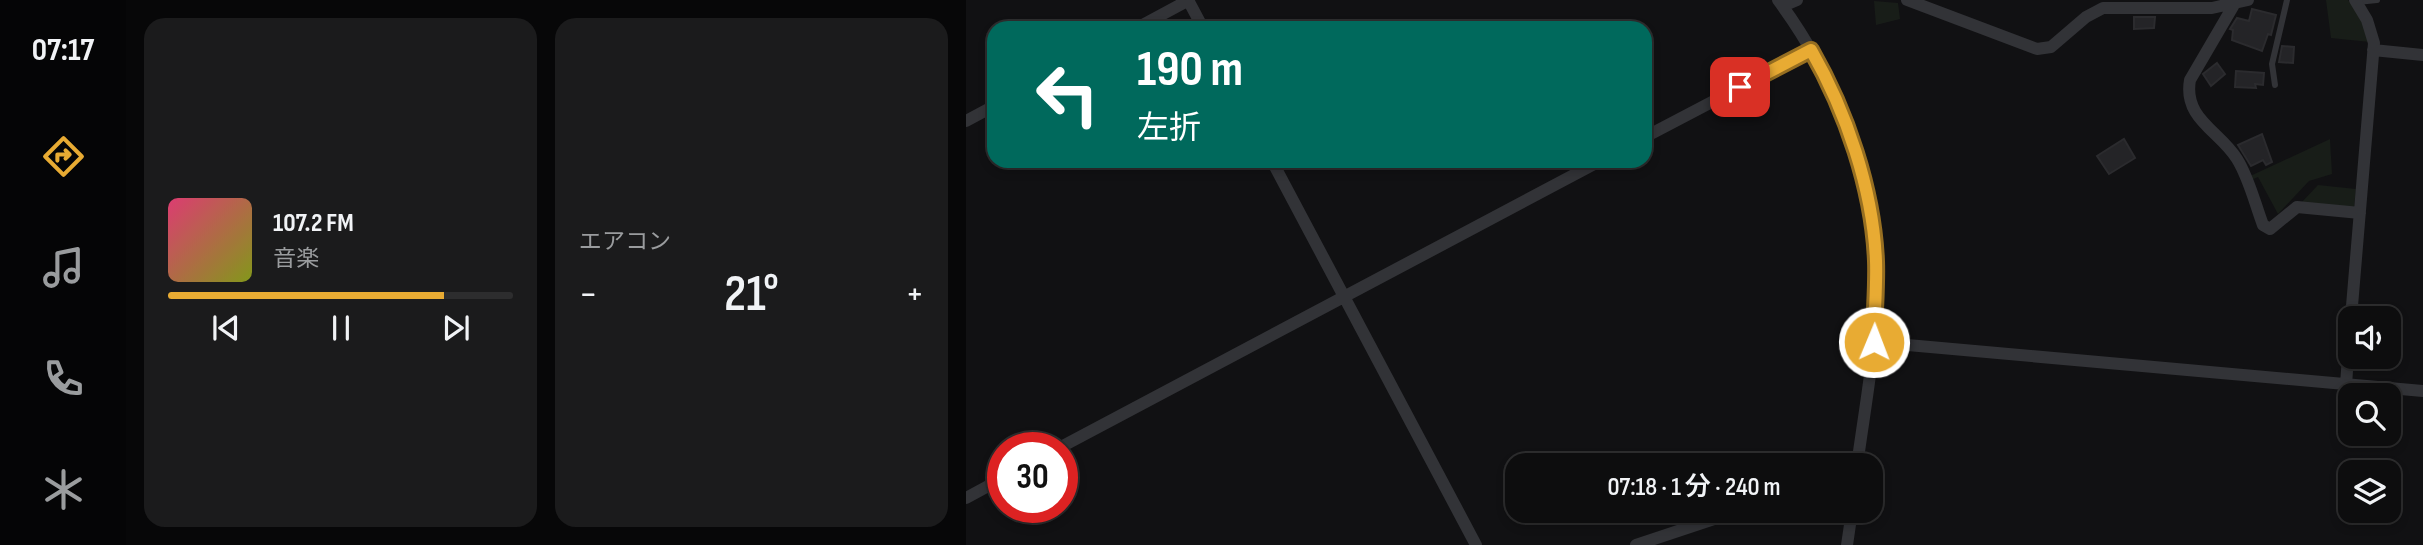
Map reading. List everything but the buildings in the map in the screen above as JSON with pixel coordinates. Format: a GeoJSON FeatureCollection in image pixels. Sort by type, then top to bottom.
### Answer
{"type":"FeatureCollection","features":[{"type":"Feature","properties":{"kind":"street"},"geometry":{"type":"LineString","coordinates":[[1150,21],[1188,0],[1199,21]]}},
{"type":"Feature","properties":{"kind":"street"},"geometry":{"type":"LineString","coordinates":[[1797,0],[1780,3],[1811,50],[1840,107],[1862,175],[1876,258],[1874,342],[1859,453]]}},
{"type":"Feature","properties":{"kind":"street"},"geometry":{"type":"LineString","coordinates":[[1907,0],[2037,49],[2051,47],[2086,17],[2103,8],[2212,8],[2241,1]]}},
{"type":"Feature","properties":{"kind":"street"},"geometry":{"type":"LineString","coordinates":[[2241,1],[2190,80],[2188,92],[2194,113],[2238,160],[2263,225],[2270,229],[2297,207],[2360,213]]}},
{"type":"Feature","properties":{"kind":"street"},"geometry":{"type":"LineString","coordinates":[[2352,306],[2373,50],[2367,20],[2356,1]]}},
{"type":"Feature","properties":{"kind":"street"},"geometry":{"type":"LineString","coordinates":[[1652,133],[1811,50]]}},
{"type":"Feature","properties":{"kind":"street"},"geometry":{"type":"LineString","coordinates":[[2373,50],[2423,55]]}},
{"type":"Feature","properties":{"kind":"street"},"geometry":{"type":"LineString","coordinates":[[966,121],[987,110]]}},
{"type":"Feature","properties":{"kind":"street"},"geometry":{"type":"LineString","coordinates":[[1276,168],[1476,545]]}},
{"type":"Feature","properties":{"kind":"street"},"geometry":{"type":"LineString","coordinates":[[1078,438],[1587,168]]}},
{"type":"Feature","properties":{"kind":"street"},"geometry":{"type":"LineString","coordinates":[[1874,342],[2338,384]]}},
{"type":"Feature","properties":{"kind":"street"},"geometry":{"type":"LineString","coordinates":[[2401,389],[2423,391]]}},
{"type":"Feature","properties":{"kind":"street"},"geometry":{"type":"LineString","coordinates":[[966,498],[987,487]]}},
{"type":"Feature","properties":{"kind":"street"},"geometry":{"type":"LineString","coordinates":[[1636,545],[1702,523]]}},
{"type":"Feature","properties":{"kind":"street"},"geometry":{"type":"LineString","coordinates":[[1847,545],[1850,523]]}},
{"type":"Feature","properties":{"kind":"lane"},"geometry":{"type":"LineString","coordinates":[[2275,85],[2272,64],[2287,0]]}},
{"type":"Feature","properties":{"kind":"lane"},"geometry":{"type":"LineString","coordinates":[[2356,1],[2376,0]]}},
{"type":"Feature","properties":{"kind":"shaded area"},"geometry":{"type":"Polygon","coordinates":[[[2326,0],[2348,0],[2360,14],[2370,42],[2331,38],[2326,0]]]}},
{"type":"Feature","properties":{"kind":"shaded area"},"geometry":{"type":"Polygon","coordinates":[[[1874,1],[1898,3],[1900,19],[1876,25],[1874,1]]]}},
{"type":"Feature","properties":{"kind":"shaded area"},"geometry":{"type":"Polygon","coordinates":[[[2330,139],[2332,174],[2309,181],[2278,214],[2258,177],[2249,181],[2248,177],[2330,139]]]}},
{"type":"Feature","properties":{"kind":"shaded area"},"geometry":{"type":"Polygon","coordinates":[[[2318,185],[2356,189],[2354,207],[2301,203],[2318,185]]]}},
{"type":"Feature","properties":{"kind":"route"},"geometry":{"type":"LineString","coordinates":[[1740,87],[1811,50],[1830,85],[1849,128],[1862,175],[1876,258],[1874,342]]}}]}
